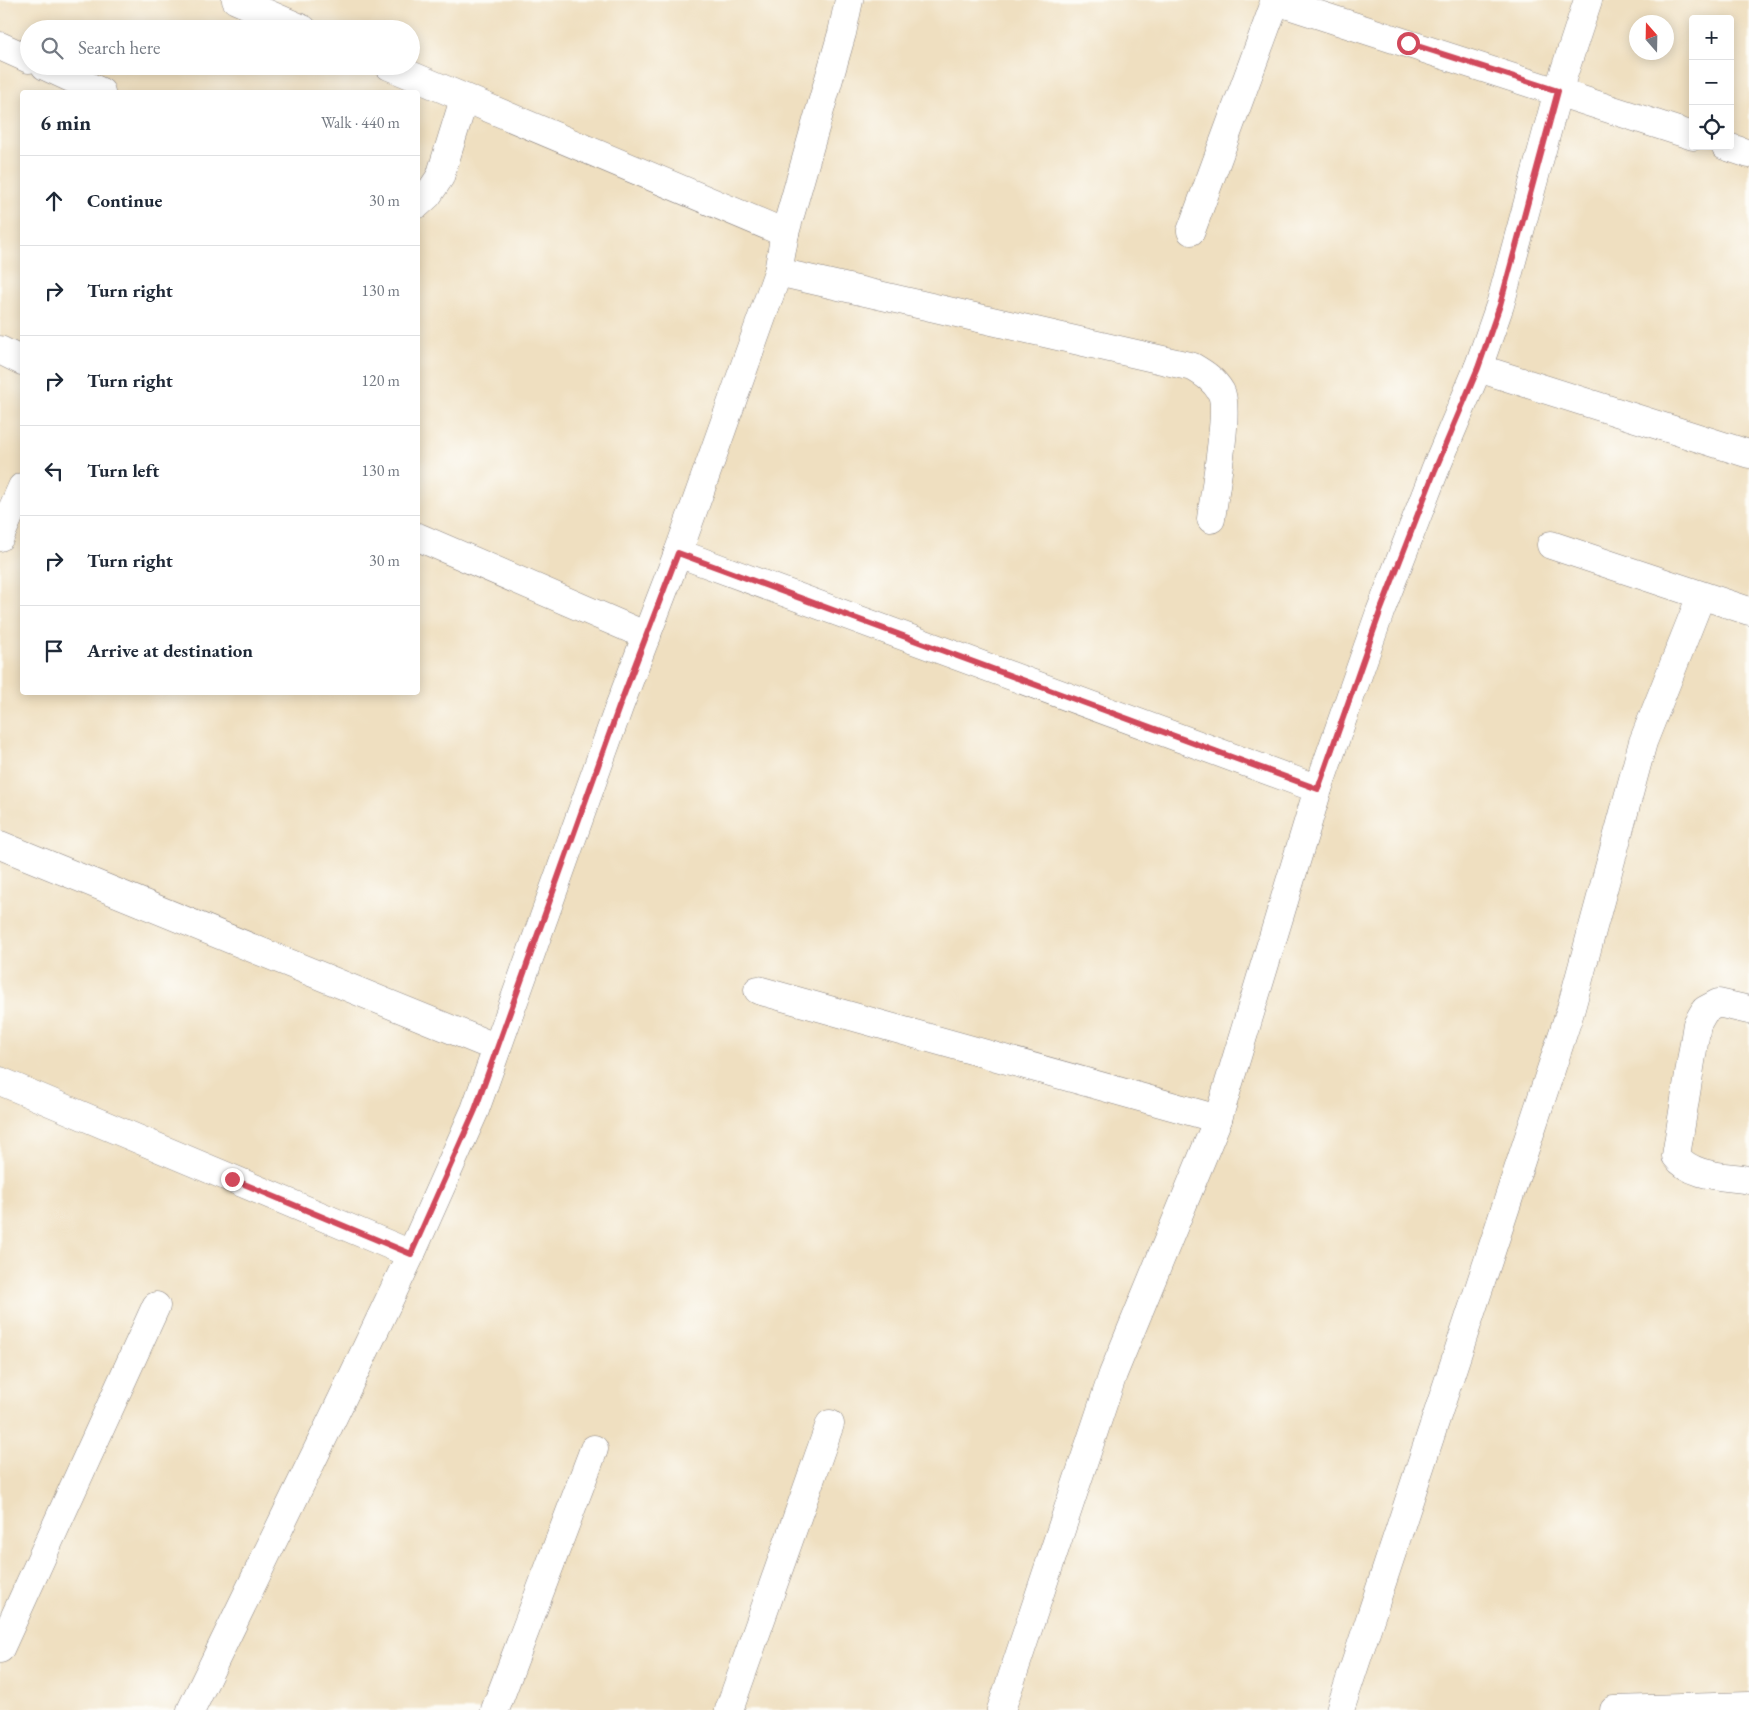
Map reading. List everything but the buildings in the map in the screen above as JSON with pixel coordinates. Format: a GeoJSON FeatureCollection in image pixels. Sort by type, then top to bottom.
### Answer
{"type":"FeatureCollection","features":[{"type":"Feature","properties":{"kind":"street"},"geometry":{"type":"LineString","coordinates":[[236,0],[282,20]]}},
{"type":"Feature","properties":{"kind":"street"},"geometry":{"type":"LineString","coordinates":[[191,1710],[342,1400],[411,1254],[475,1110],[619,707],[678,553],[778,272],[785,233],[842,33],[849,0]]}},
{"type":"Feature","properties":{"kind":"street"},"geometry":{"type":"LineString","coordinates":[[1192,231],[1275,0],[1689,135]]}},
{"type":"Feature","properties":{"kind":"street"},"geometry":{"type":"LineString","coordinates":[[1001,1710],[1113,1374],[1218,1119],[1318,789],[1380,612],[1435,470],[1478,368],[1500,305],[1558,91],[1588,0]]}},
{"type":"Feature","properties":{"kind":"street"},"geometry":{"type":"LineString","coordinates":[[0,46],[20,55]]}},
{"type":"Feature","properties":{"kind":"street"},"geometry":{"type":"LineString","coordinates":[[64,75],[97,90]]}},
{"type":"Feature","properties":{"kind":"street"},"geometry":{"type":"LineString","coordinates":[[409,75],[785,233]]}},
{"type":"Feature","properties":{"kind":"street"},"geometry":{"type":"LineString","coordinates":[[420,202],[428,195],[440,177],[464,99]]}},
{"type":"Feature","properties":{"kind":"street"},"geometry":{"type":"LineString","coordinates":[[1734,149],[1749,154]]}},
{"type":"Feature","properties":{"kind":"street"},"geometry":{"type":"LineString","coordinates":[[778,272],[1193,367],[1211,378],[1222,394],[1224,407],[1211,519]]}},
{"type":"Feature","properties":{"kind":"street"},"geometry":{"type":"LineString","coordinates":[[0,350],[20,360]]}},
{"type":"Feature","properties":{"kind":"street"},"geometry":{"type":"LineString","coordinates":[[1478,368],[1749,454]]}},
{"type":"Feature","properties":{"kind":"street"},"geometry":{"type":"LineString","coordinates":[[0,537],[20,492]]}},
{"type":"Feature","properties":{"kind":"street"},"geometry":{"type":"LineString","coordinates":[[420,538],[646,636]]}},
{"type":"Feature","properties":{"kind":"street"},"geometry":{"type":"LineString","coordinates":[[1551,545],[1749,611]]}},
{"type":"Feature","properties":{"kind":"street"},"geometry":{"type":"LineString","coordinates":[[678,553],[1318,789]]}},
{"type":"Feature","properties":{"kind":"street"},"geometry":{"type":"LineString","coordinates":[[1340,1710],[1570,1012],[1643,742],[1700,596]]}},
{"type":"Feature","properties":{"kind":"street"},"geometry":{"type":"LineString","coordinates":[[0,845],[497,1048]]}},
{"type":"Feature","properties":{"kind":"street"},"geometry":{"type":"LineString","coordinates":[[758,990],[1218,1119]]}},
{"type":"Feature","properties":{"kind":"street"},"geometry":{"type":"LineString","coordinates":[[1749,1010],[1718,1003],[1705,1010],[1697,1024],[1676,1156],[1690,1169],[1749,1180]]}},
{"type":"Feature","properties":{"kind":"street"},"geometry":{"type":"LineString","coordinates":[[0,1081],[411,1254]]}},
{"type":"Feature","properties":{"kind":"street"},"geometry":{"type":"LineString","coordinates":[[0,1649],[156,1306]]}},
{"type":"Feature","properties":{"kind":"street"},"geometry":{"type":"LineString","coordinates":[[728,1710],[830,1424]]}},
{"type":"Feature","properties":{"kind":"street"},"geometry":{"type":"LineString","coordinates":[[495,1710],[594,1449]]}},
{"type":"Feature","properties":{"kind":"street"},"geometry":{"type":"LineString","coordinates":[[1614,1710],[1749,1706]]}},
{"type":"Feature","properties":{"kind":"route"},"geometry":{"type":"LineString","coordinates":[[232,1179],[411,1254],[475,1110],[619,707],[678,553],[1318,789],[1380,612],[1435,470],[1478,368],[1500,305],[1558,91],[1408,43]]}}]}
